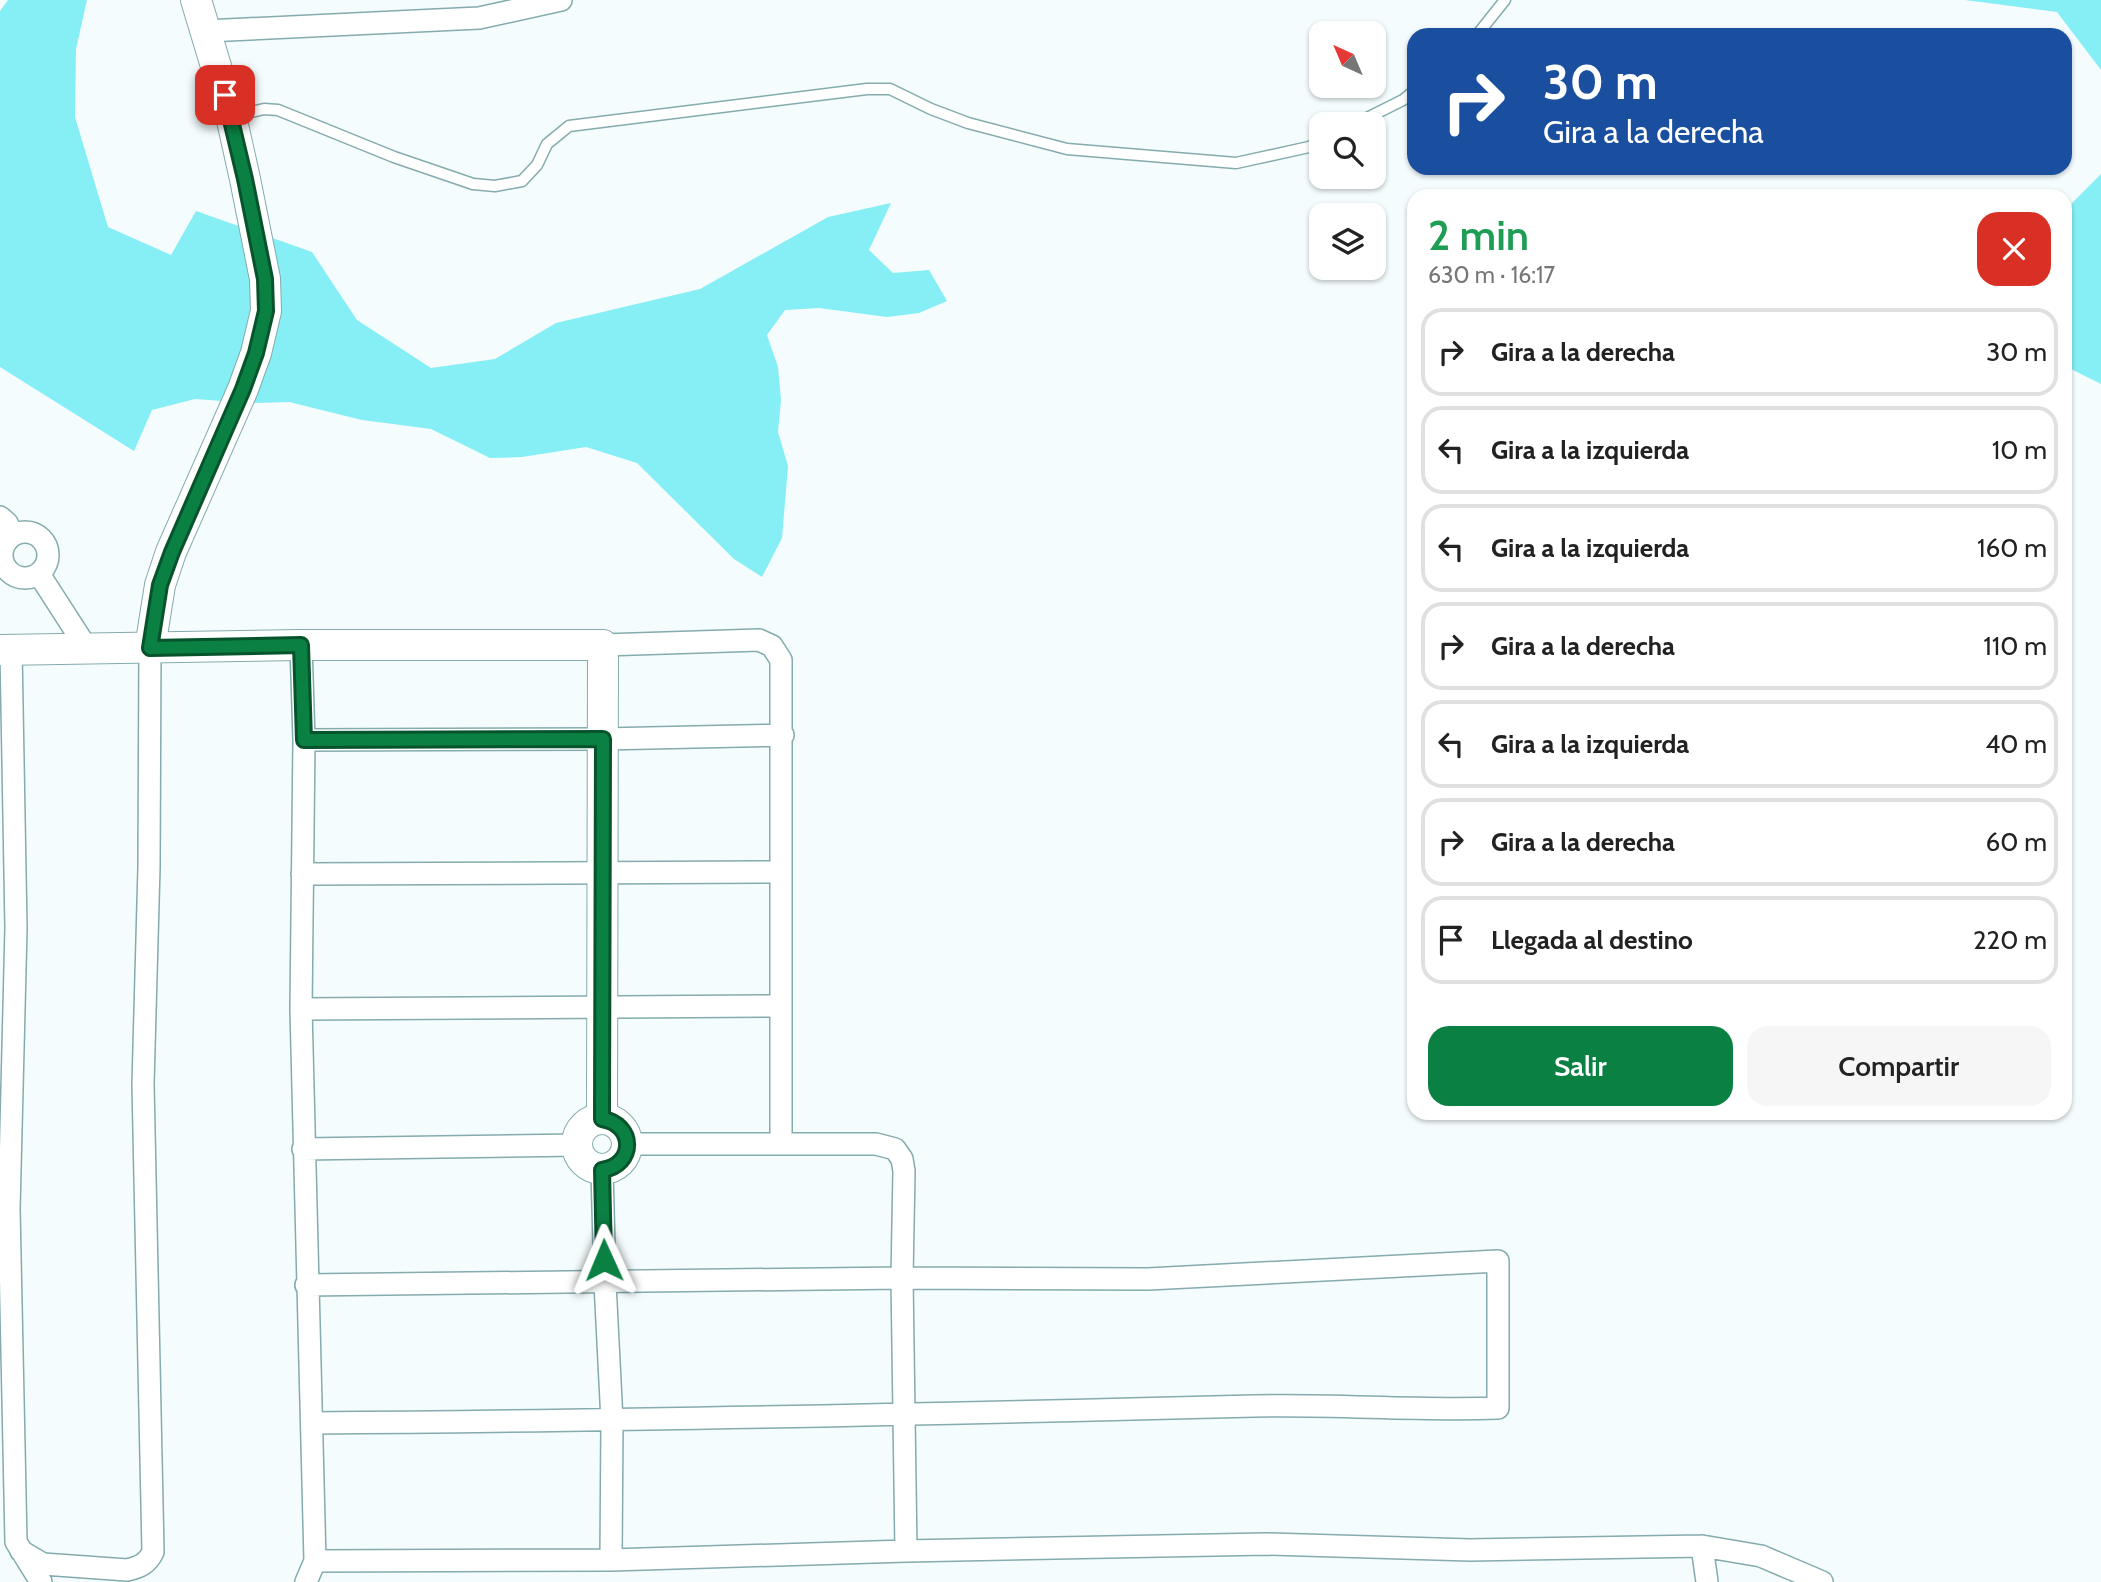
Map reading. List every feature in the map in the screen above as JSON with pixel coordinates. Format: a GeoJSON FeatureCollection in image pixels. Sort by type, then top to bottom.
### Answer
{"type":"FeatureCollection","features":[{"type":"Feature","properties":{"kind":"street"},"geometry":{"type":"LineString","coordinates":[[21,1551],[43,1564],[127,1570],[139,1568],[148,1562],[153,1552],[143,1084],[149,867],[150,648],[164,574],[243,389],[256,353],[266,311],[265,279],[231,116],[196,0]]}},
{"type":"Feature","properties":{"kind":"street"},"geometry":{"type":"LineString","coordinates":[[206,31],[480,18],[561,0]]}},
{"type":"Feature","properties":{"kind":"street"},"geometry":{"type":"LineString","coordinates":[[0,517],[7,523],[13,535]]}},
{"type":"Feature","properties":{"kind":"street"},"geometry":{"type":"LineString","coordinates":[[28,532],[42,539],[48,553],[44,568],[39,574],[24,579],[5,568],[1,554],[3,546],[13,535],[28,532]]}},
{"type":"Feature","properties":{"kind":"street"},"geometry":{"type":"LineString","coordinates":[[39,574],[86,647]]}},
{"type":"Feature","properties":{"kind":"street"},"geometry":{"type":"LineString","coordinates":[[41,1582],[16,1542],[4,1207],[16,928],[6,650],[301,645],[603,645],[759,640],[766,643],[778,652],[781,660],[781,1143]]}},
{"type":"Feature","properties":{"kind":"street"},"geometry":{"type":"LineString","coordinates":[[301,645],[304,740],[301,1009],[303,1149],[315,1562],[306,1582]]}},
{"type":"Feature","properties":{"kind":"street"},"geometry":{"type":"LineString","coordinates":[[602,1119],[603,645]]}},
{"type":"Feature","properties":{"kind":"street"},"geometry":{"type":"LineString","coordinates":[[304,740],[603,739],[783,735]]}},
{"type":"Feature","properties":{"kind":"street"},"geometry":{"type":"LineString","coordinates":[[303,874],[780,872]]}},
{"type":"Feature","properties":{"kind":"street"},"geometry":{"type":"LineString","coordinates":[[301,1009],[781,1006]]}},
{"type":"Feature","properties":{"kind":"street"},"geometry":{"type":"LineString","coordinates":[[602,1119],[623,1129],[627,1144],[626,1152],[617,1165],[602,1170],[587,1165],[578,1153],[576,1145],[587,1124],[602,1119]]}},
{"type":"Feature","properties":{"kind":"street"},"geometry":{"type":"LineString","coordinates":[[627,1144],[876,1144],[895,1149],[902,1159],[906,1551]]}},
{"type":"Feature","properties":{"kind":"street"},"geometry":{"type":"LineString","coordinates":[[303,1149],[576,1145]]}},
{"type":"Feature","properties":{"kind":"street"},"geometry":{"type":"LineString","coordinates":[[602,1170],[612,1421],[611,1560]]}},
{"type":"Feature","properties":{"kind":"street"},"geometry":{"type":"LineString","coordinates":[[306,1285],[902,1278],[1148,1279],[1498,1261],[1498,1408],[1436,1410],[1265,1406],[612,1421],[313,1423]]}},
{"type":"Feature","properties":{"kind":"street"},"geometry":{"type":"LineString","coordinates":[[315,1562],[611,1560],[1266,1544],[1470,1550],[1702,1546],[1761,1556],[1822,1582]]}},
{"type":"Feature","properties":{"kind":"street"},"geometry":{"type":"LineString","coordinates":[[1702,1546],[1707,1582]]}},
{"type":"Feature","properties":{"kind":"lane"},"geometry":{"type":"LineString","coordinates":[[1483,28],[1505,0]]}},
{"type":"Feature","properties":{"kind":"lane"},"geometry":{"type":"LineString","coordinates":[[231,116],[264,109],[278,110],[394,157],[473,184],[495,186],[522,181],[537,165],[547,144],[569,125],[867,89],[890,89],[931,109],[968,122],[1067,149],[1236,163],[1309,147]]}},
{"type":"Feature","properties":{"kind":"lane"},"geometry":{"type":"LineString","coordinates":[[1378,112],[1407,97]]}},
{"type":"Feature","properties":{"kind":"shaded area"},"geometry":{"type":"Polygon","coordinates":[[[8,0],[87,0],[76,49],[75,117],[108,227],[171,255],[196,211],[312,252],[357,320],[431,368],[495,359],[556,323],[700,289],[828,217],[891,203],[869,250],[893,273],[929,270],[947,301],[919,313],[887,317],[819,308],[785,310],[767,335],[778,367],[781,400],[778,432],[788,466],[782,538],[762,577],[734,559],[637,463],[586,447],[522,457],[490,458],[431,429],[362,420],[289,402],[250,403],[195,399],[152,410],[134,451],[0,367],[0,11],[8,0]]]}},
{"type":"Feature","properties":{"kind":"shaded area"},"geometry":{"type":"Polygon","coordinates":[[[1965,0],[2101,0],[2101,70],[2072,32],[2072,28],[2057,12],[1965,0]]]}},
{"type":"Feature","properties":{"kind":"shaded area"},"geometry":{"type":"Polygon","coordinates":[[[2101,174],[2101,384],[2072,370],[2072,203],[2101,174]]]}},
{"type":"Feature","properties":{"kind":"route"},"geometry":{"type":"LineString","coordinates":[[225,95],[265,279],[266,311],[256,353],[243,389],[160,585],[150,648],[301,645],[304,740],[603,739],[602,1119],[610,1120],[623,1129],[627,1144],[626,1152],[617,1165],[602,1170],[604,1260]]}}]}
